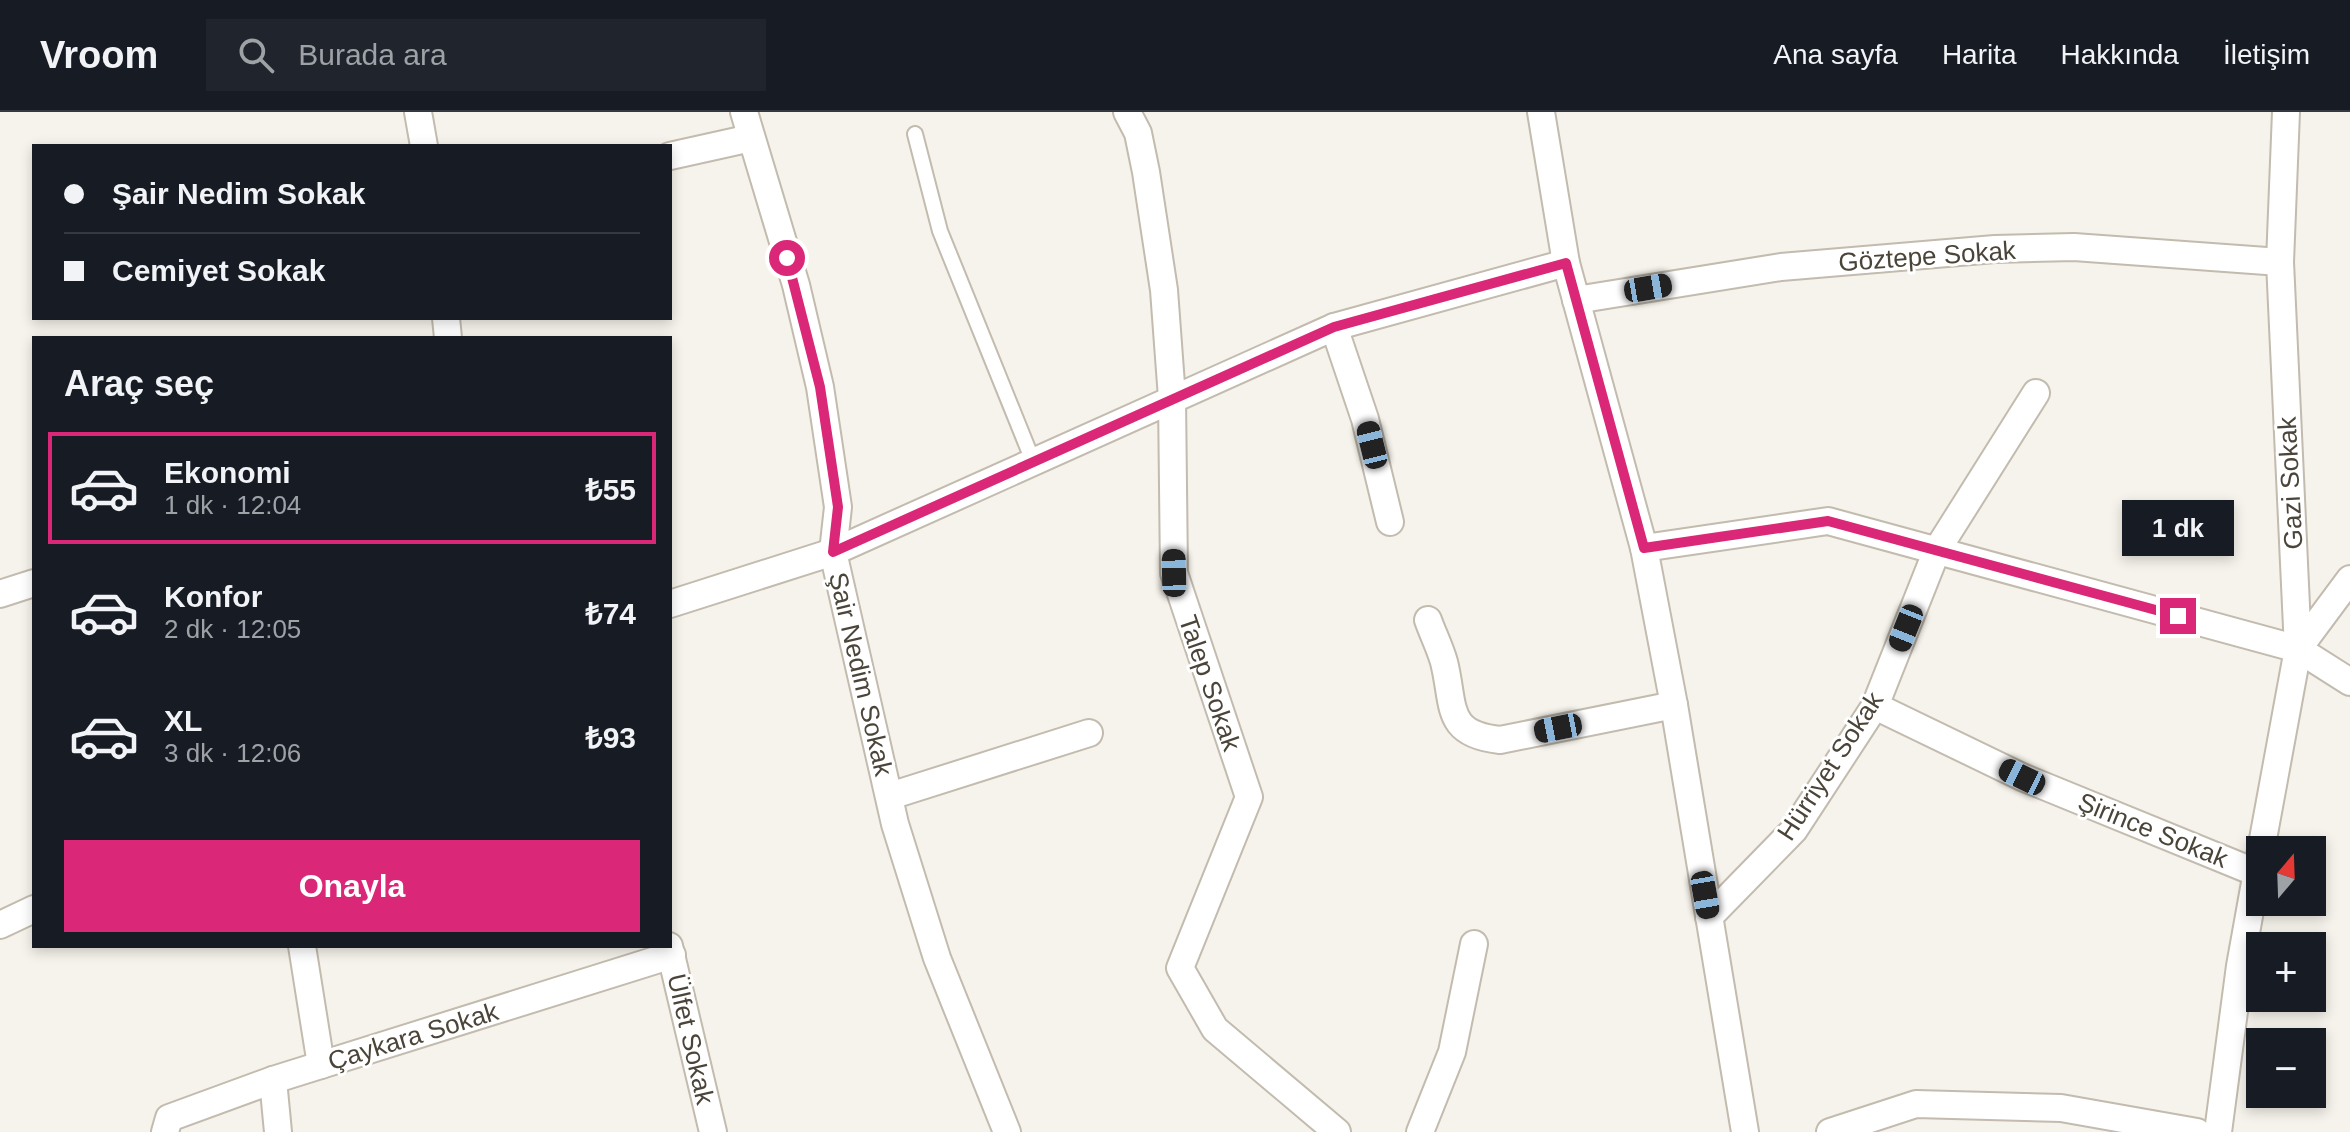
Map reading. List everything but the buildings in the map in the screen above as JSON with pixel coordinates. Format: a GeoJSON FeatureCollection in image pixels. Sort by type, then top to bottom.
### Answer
{"type":"FeatureCollection","features":[{"type":"Feature","properties":{"kind":"street"},"geometry":{"type":"LineString","coordinates":[[418,112],[424,144]]}},
{"type":"Feature","properties":{"kind":"street","name":"Şair Nedim Sokak"},"geometry":{"type":"LineString","coordinates":[[744,112],[796,285],[820,387],[838,507],[833,552],[890,796],[937,958],[1007,1132]]}},
{"type":"Feature","properties":{"kind":"street","name":"Talep Sokak"},"geometry":{"type":"LineString","coordinates":[[1127,112],[1138,133],[1156,226],[1172,398],[1174,573],[1249,797],[1180,968],[1215,1029],[1337,1132]]}},
{"type":"Feature","properties":{"kind":"street"},"geometry":{"type":"LineString","coordinates":[[1541,112],[1566,263],[1644,548],[1674,705],[1745,1132]]}},
{"type":"Feature","properties":{"kind":"street","name":"Gazi Sokak"},"geometry":{"type":"LineString","coordinates":[[2263,836],[2298,649],[2280,262],[2286,112]]}},
{"type":"Feature","properties":{"kind":"street"},"geometry":{"type":"LineString","coordinates":[[672,156],[751,138]]}},
{"type":"Feature","properties":{"kind":"street","name":"Göztepe Sokak"},"geometry":{"type":"LineString","coordinates":[[1576,300],[1781,267],[1995,249],[2074,247],[2280,262]]}},
{"type":"Feature","properties":{"kind":"street"},"geometry":{"type":"LineString","coordinates":[[672,603],[833,552],[1334,327],[1566,263]]}},
{"type":"Feature","properties":{"kind":"street"},"geometry":{"type":"LineString","coordinates":[[1334,327],[1365,419],[1390,522]]}},
{"type":"Feature","properties":{"kind":"street","name":"Hürriyet Sokak"},"geometry":{"type":"LineString","coordinates":[[1709,917],[1794,830],[1875,706],[1937,550],[2036,393]]}},
{"type":"Feature","properties":{"kind":"street"},"geometry":{"type":"LineString","coordinates":[[1644,548],[1828,521],[2298,649],[2350,682]]}},
{"type":"Feature","properties":{"kind":"street"},"geometry":{"type":"LineString","coordinates":[[2298,649],[2350,579]]}},
{"type":"Feature","properties":{"kind":"street"},"geometry":{"type":"LineString","coordinates":[[0,594],[32,584]]}},
{"type":"Feature","properties":{"kind":"street"},"geometry":{"type":"LineString","coordinates":[[1428,620],[1444,660],[1455,719],[1473,734],[1500,740],[1674,705]]}},
{"type":"Feature","properties":{"kind":"street","name":"Şirince Sokak"},"geometry":{"type":"LineString","coordinates":[[1875,706],[2022,777],[2246,855]]}},
{"type":"Feature","properties":{"kind":"street"},"geometry":{"type":"LineString","coordinates":[[890,796],[1089,733]]}},
{"type":"Feature","properties":{"kind":"street"},"geometry":{"type":"LineString","coordinates":[[0,925],[32,910]]}},
{"type":"Feature","properties":{"kind":"street","name":"Gazi Sokak"},"geometry":{"type":"LineString","coordinates":[[2218,1132],[2249,916]]}},
{"type":"Feature","properties":{"kind":"street"},"geometry":{"type":"LineString","coordinates":[[1420,1132],[1452,1052],[1474,944]]}},
{"type":"Feature","properties":{"kind":"street"},"geometry":{"type":"LineString","coordinates":[[302,948],[321,1065]]}},
{"type":"Feature","properties":{"kind":"street","name":"Çaykara Sokak"},"geometry":{"type":"LineString","coordinates":[[165,1132],[169,1118],[273,1080],[670,950]]}},
{"type":"Feature","properties":{"kind":"street","name":"Ülfet Sokak"},"geometry":{"type":"LineString","coordinates":[[670,950],[713,1132]]}},
{"type":"Feature","properties":{"kind":"street"},"geometry":{"type":"LineString","coordinates":[[273,1080],[278,1132]]}},
{"type":"Feature","properties":{"kind":"street"},"geometry":{"type":"LineString","coordinates":[[1830,1132],[1916,1104],[2061,1108],[2197,1132]]}},
{"type":"Feature","properties":{"kind":"lane"},"geometry":{"type":"LineString","coordinates":[[915,134],[940,231],[1033,461]]}},
{"type":"Feature","properties":{"kind":"route"},"geometry":{"type":"LineString","coordinates":[[787,258],[820,387],[838,507],[833,552],[1334,327],[1566,263],[1644,548],[1828,521],[2178,616]]}}]}
